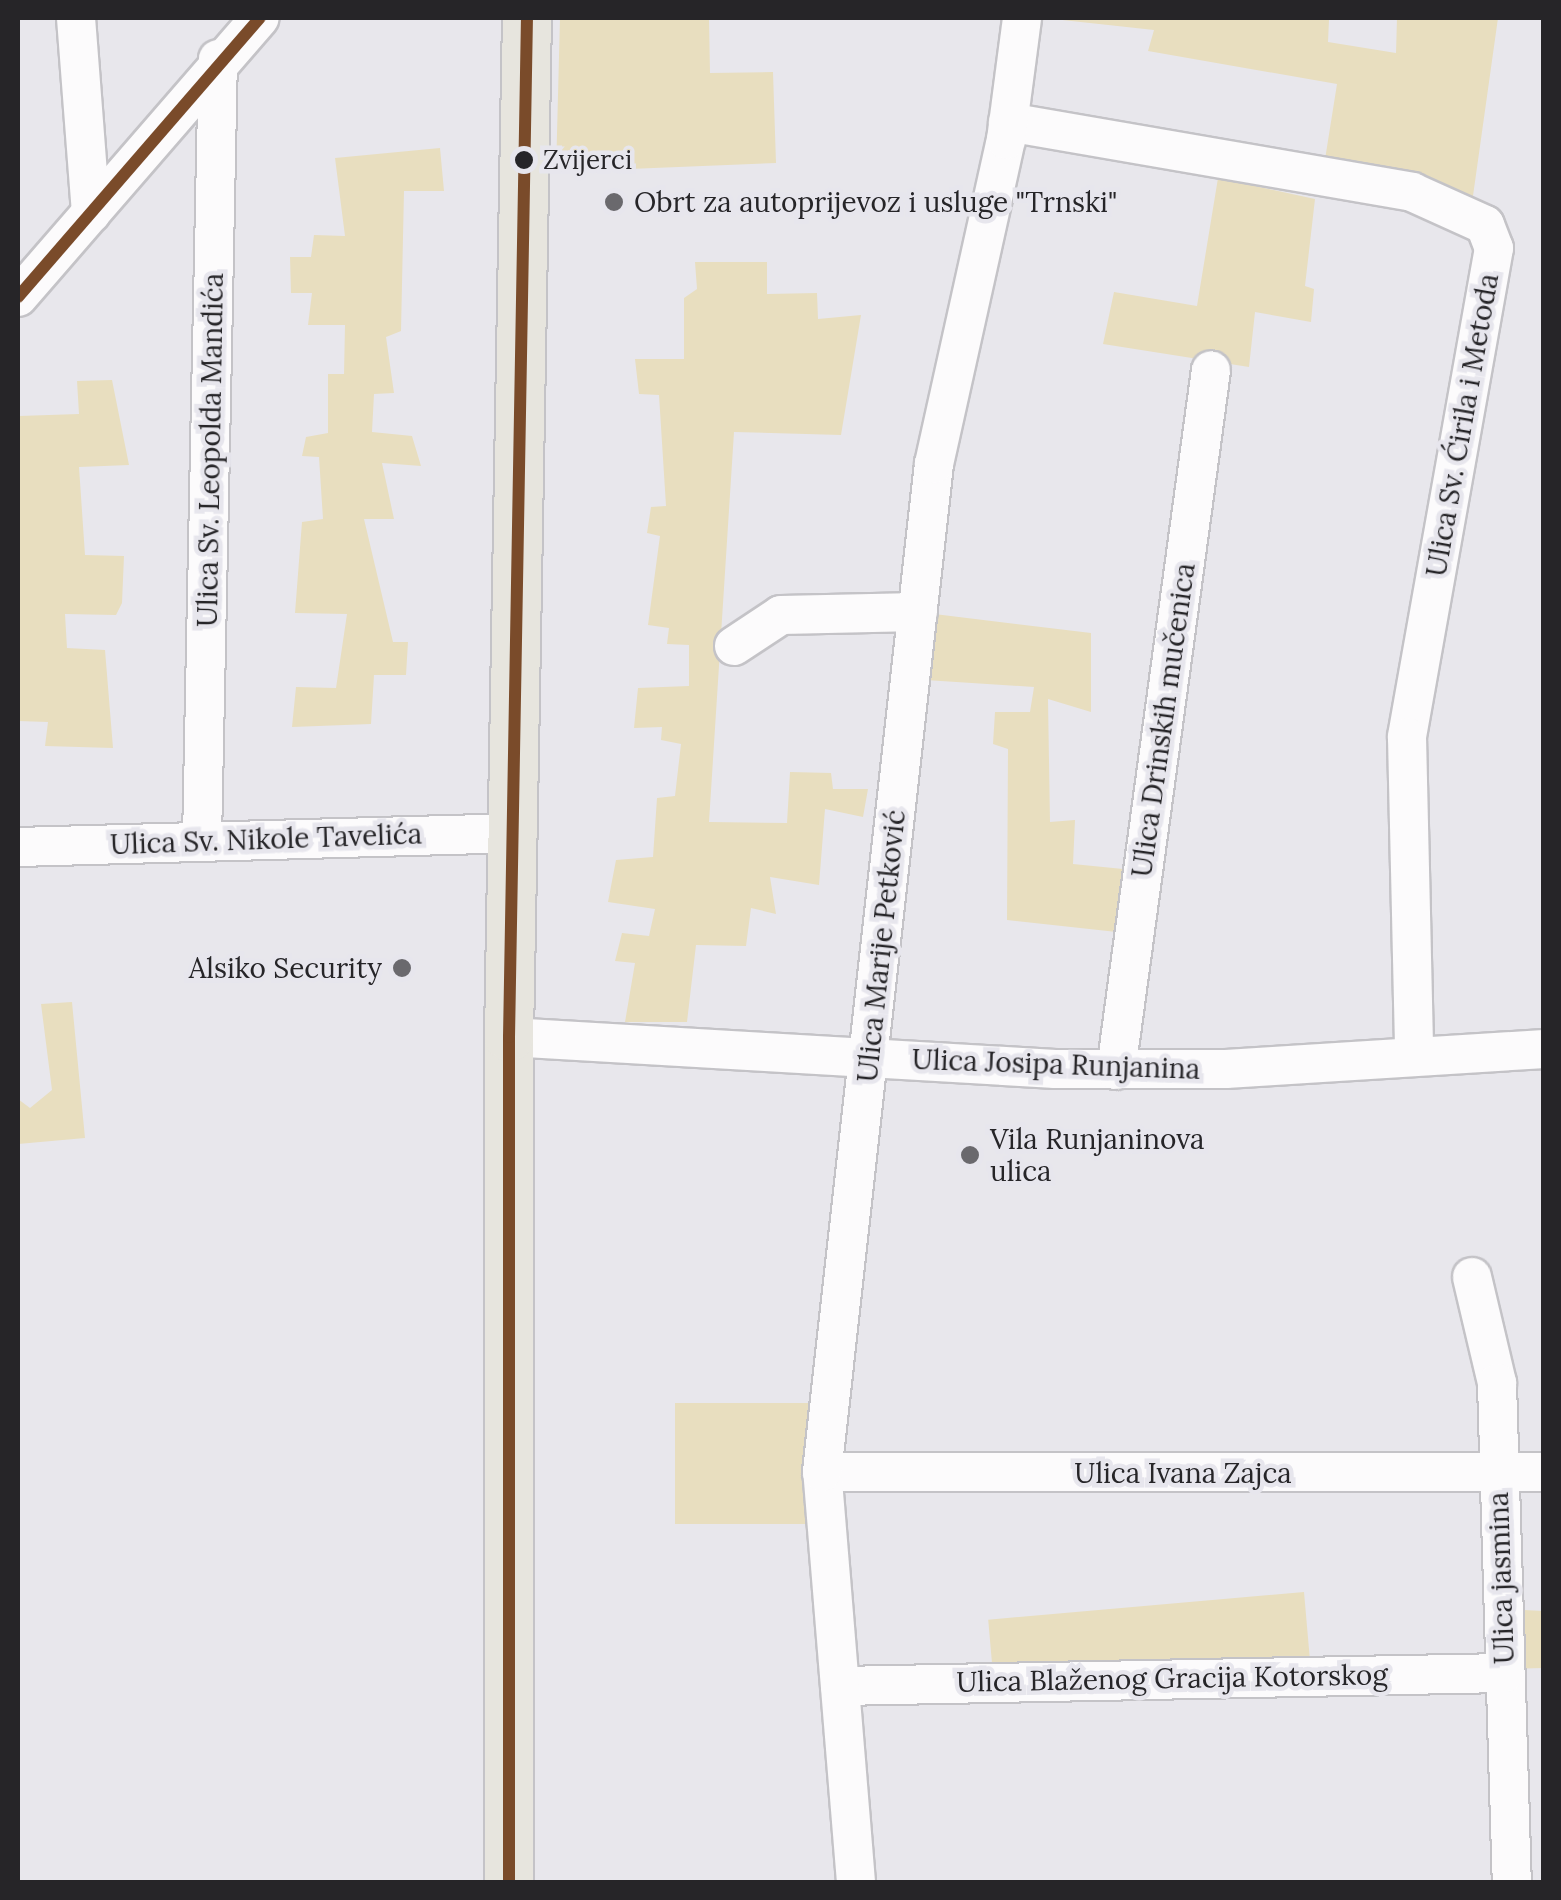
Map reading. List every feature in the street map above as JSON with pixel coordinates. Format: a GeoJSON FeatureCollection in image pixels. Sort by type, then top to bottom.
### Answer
{"type":"FeatureCollection","features":[{"type":"Feature","properties":{"kind":"main road"},"geometry":{"type":"LineString","coordinates":[[509,1882],[509,1037],[527,18]]}},
{"type":"Feature","properties":{"kind":"street"},"geometry":{"type":"LineString","coordinates":[[76,18],[91,212]]}},
{"type":"Feature","properties":{"kind":"street"},"geometry":{"type":"LineString","coordinates":[[18,296],[218,60],[260,18]]}},
{"type":"Feature","properties":{"kind":"street","name":"Ulica Marije Petković"},"geometry":{"type":"LineString","coordinates":[[856,1882],[822,1472],[934,464],[1008,122],[1022,18]]}},
{"type":"Feature","properties":{"kind":"street","name":"Ulica Sv. Leopolda Mandića"},"geometry":{"type":"LineString","coordinates":[[202,840],[218,60]]}},
{"type":"Feature","properties":{"kind":"street","name":"Ulica Sv. Ćirila i Metoda"},"geometry":{"type":"LineString","coordinates":[[1008,122],[1412,192],[1486,225],[1494,248],[1407,738],[1414,1056]]}},
{"type":"Feature","properties":{"kind":"street","name":"Ulica Drinskih mučenica"},"geometry":{"type":"LineString","coordinates":[[1116,1070],[1210,370]]}},
{"type":"Feature","properties":{"kind":"street"},"geometry":{"type":"LineString","coordinates":[[734,646],[781,615],[918,612]]}},
{"type":"Feature","properties":{"kind":"street","name":"Ulica Sv. Nikole Tavelića"},"geometry":{"type":"LineString","coordinates":[[18,847],[514,833]]}},
{"type":"Feature","properties":{"kind":"street","name":"Ulica Josipa Runjanina"},"geometry":{"type":"LineString","coordinates":[[509,1037],[1116,1070],[1544,1048]]}},
{"type":"Feature","properties":{"kind":"street","name":"Ulica jasmina"},"geometry":{"type":"LineString","coordinates":[[1472,1276],[1494,1341],[1512,1882]]}},
{"type":"Feature","properties":{"kind":"street","name":"Ulica Ivana Zajca"},"geometry":{"type":"LineString","coordinates":[[822,1472],[1544,1472]]}},
{"type":"Feature","properties":{"kind":"street","name":"Ulica Blaženog Gracija Kotorskog"},"geometry":{"type":"LineString","coordinates":[[840,1686],[1505,1673]]}},
{"type":"Feature","properties":{"kind":"shaded area"},"geometry":{"type":"Polygon","coordinates":[[[560,18],[709,18],[710,73],[773,72],[776,163],[556,172],[560,18]]]}},
{"type":"Feature","properties":{"kind":"shaded area"},"geometry":{"type":"Polygon","coordinates":[[[1044,18],[1309,18],[1329,20],[1328,42],[1396,53],[1397,18],[1498,18],[1472,203],[1323,172],[1337,84],[1148,51],[1154,30],[1044,18]]]}},
{"type":"Feature","properties":{"kind":"shaded area"},"geometry":{"type":"Polygon","coordinates":[[[440,148],[444,191],[404,191],[401,331],[386,337],[394,393],[374,394],[372,432],[412,436],[421,466],[382,463],[394,519],[364,519],[393,642],[408,642],[406,675],[374,675],[371,724],[292,727],[296,687],[336,688],[347,614],[295,613],[302,522],[323,519],[319,457],[302,456],[306,437],[328,433],[328,374],[344,374],[345,325],[308,325],[312,293],[291,293],[290,257],[311,257],[314,235],[345,236],[335,158],[440,148]]]}},
{"type":"Feature","properties":{"kind":"shaded area"},"geometry":{"type":"Polygon","coordinates":[[[1218,178],[1315,199],[1305,286],[1314,289],[1311,322],[1255,312],[1249,367],[1103,344],[1114,292],[1197,306],[1218,178]]]}},
{"type":"Feature","properties":{"kind":"shaded area"},"geometry":{"type":"Polygon","coordinates":[[[695,262],[767,262],[767,294],[817,293],[818,319],[861,315],[841,435],[734,432],[709,822],[787,823],[790,772],[831,773],[833,789],[868,789],[863,817],[825,809],[819,885],[770,877],[776,914],[751,908],[746,946],[696,945],[687,1022],[625,1022],[635,963],[615,961],[622,933],[649,936],[655,909],[608,902],[616,860],[653,857],[657,798],[675,796],[681,744],[661,740],[662,727],[634,728],[638,688],[689,686],[689,645],[667,644],[669,628],[648,625],[660,536],[647,533],[651,507],[666,506],[659,395],[639,394],[635,359],[684,359],[684,298],[697,289],[695,262]]]}},
{"type":"Feature","properties":{"kind":"shaded area"},"geometry":{"type":"Polygon","coordinates":[[[112,380],[129,465],[79,467],[85,555],[124,556],[122,603],[116,615],[65,614],[67,648],[105,650],[113,748],[45,746],[48,722],[18,721],[18,408],[19,416],[79,414],[77,381],[112,380]]]}},
{"type":"Feature","properties":{"kind":"shaded area"},"geometry":{"type":"Polygon","coordinates":[[[918,612],[1091,633],[1091,712],[1048,699],[1050,822],[1075,820],[1073,864],[1143,871],[1135,934],[1007,920],[1008,749],[993,744],[995,712],[1030,712],[1034,687],[910,679],[918,612]]]}},
{"type":"Feature","properties":{"kind":"shaded area"},"geometry":{"type":"Polygon","coordinates":[[[72,1002],[85,1138],[18,1144],[18,1099],[30,1108],[52,1090],[41,1004],[72,1002]]]}},
{"type":"Feature","properties":{"kind":"shaded area"},"geometry":{"type":"Polygon","coordinates":[[[675,1403],[830,1403],[830,1524],[675,1524],[675,1403]]]}},
{"type":"Feature","properties":{"kind":"shaded area"},"geometry":{"type":"Polygon","coordinates":[[[1304,1592],[1311,1676],[996,1703],[988,1620],[1304,1592]]]}},
{"type":"Feature","properties":{"kind":"shaded area"},"geometry":{"type":"Polygon","coordinates":[[[1502,1609],[1543,1611],[1543,1668],[1507,1669],[1502,1609]]]}},
{"type":"Feature","properties":{"kind":"transit line"},"geometry":{"type":"LineString","coordinates":[[18,297],[260,18]]}},
{"type":"Feature","properties":{"kind":"transit line"},"geometry":{"type":"LineString","coordinates":[[509,1882],[509,1037],[527,18]]}},
{"type":"Feature","properties":{"kind":"place","name":"Zvijerci"},"geometry":{"type":"Point","coordinates":[524,160]}},
{"type":"Feature","properties":{"kind":"place","name":"Obrt za autoprijevoz i usluge \"Trnski\""},"geometry":{"type":"Point","coordinates":[614,202]}},
{"type":"Feature","properties":{"kind":"place","name":"Alsiko Security"},"geometry":{"type":"Point","coordinates":[402,968]}},
{"type":"Feature","properties":{"kind":"place","name":"Vila Runjaninova ulica"},"geometry":{"type":"Point","coordinates":[970,1155]}}]}
